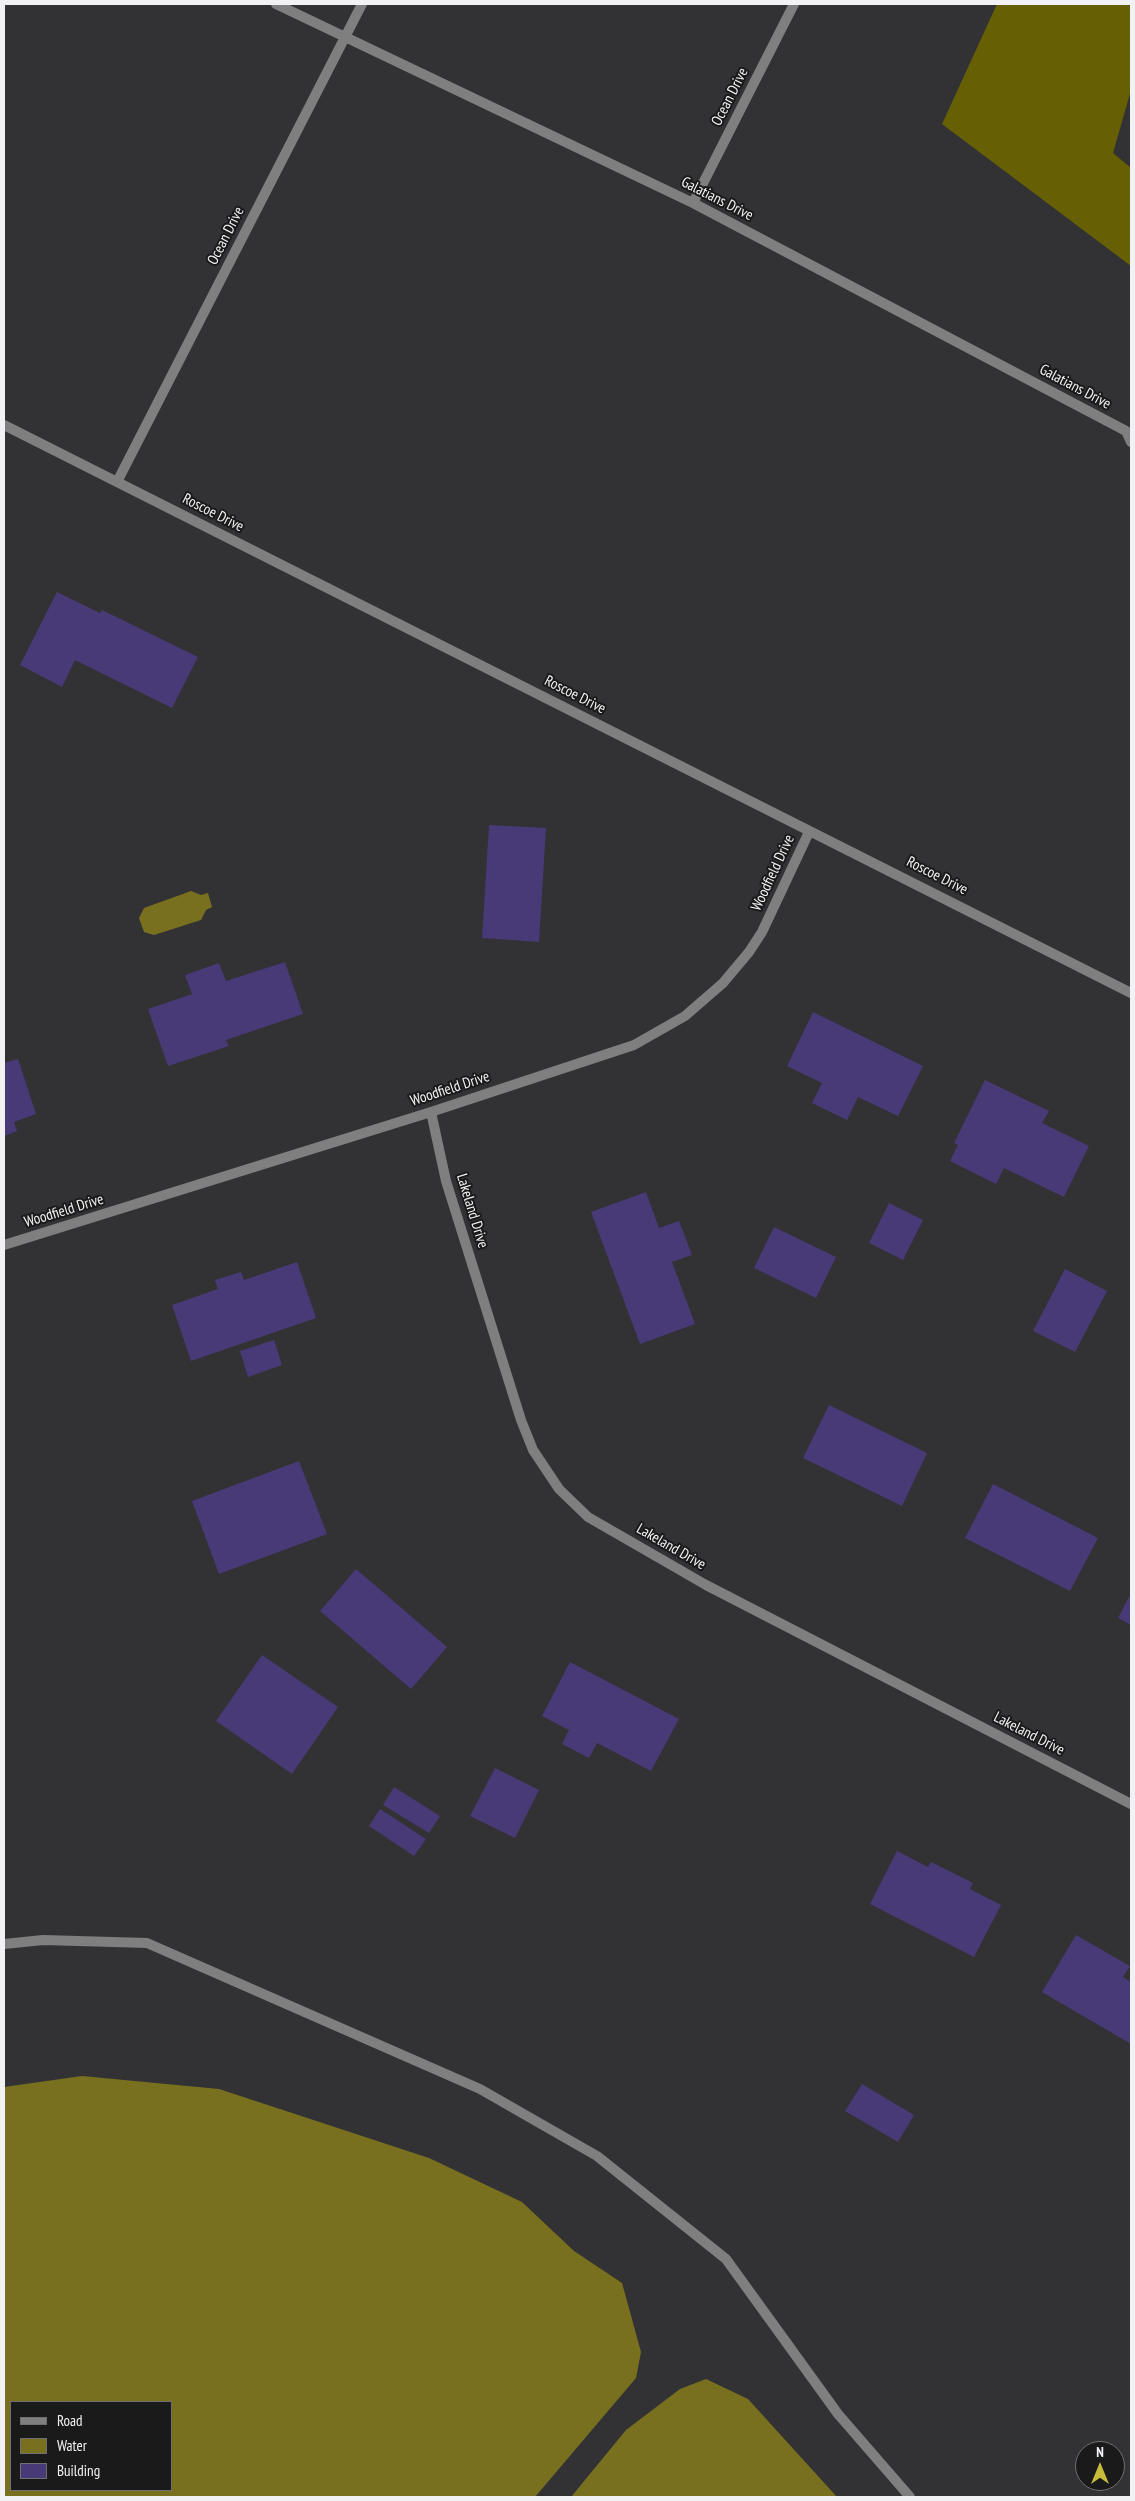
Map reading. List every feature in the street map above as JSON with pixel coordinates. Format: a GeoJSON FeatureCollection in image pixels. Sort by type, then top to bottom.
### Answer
{"type":"FeatureCollection","features":[{"type":"Feature","properties":{"kind":"street","name":"Galatians Drive"},"geometry":{"type":"LineString","coordinates":[[276,4],[693,203],[1126,431],[1131,442]]}},
{"type":"Feature","properties":{"kind":"street","name":"Ocean Drive"},"geometry":{"type":"LineString","coordinates":[[117,482],[362,4]]}},
{"type":"Feature","properties":{"kind":"street","name":"Ocean Drive"},"geometry":{"type":"LineString","coordinates":[[693,203],[794,4]]}},
{"type":"Feature","properties":{"kind":"street","name":"Roscoe Drive"},"geometry":{"type":"LineString","coordinates":[[4,425],[728,788],[809,832],[876,862],[1131,993]]}},
{"type":"Feature","properties":{"kind":"street","name":"Woodfield Drive"},"geometry":{"type":"LineString","coordinates":[[4,1245],[431,1112],[634,1045],[686,1016],[723,983],[749,952],[762,932],[809,832]]}},
{"type":"Feature","properties":{"kind":"street","name":"Lakeland Drive"},"geometry":{"type":"LineString","coordinates":[[431,1112],[446,1181],[521,1420],[533,1450],[559,1489],[588,1516],[706,1585],[1131,1804]]}},
{"type":"Feature","properties":{"kind":"street"},"geometry":{"type":"LineString","coordinates":[[4,1944],[43,1940],[147,1943],[480,2089],[597,2156],[726,2259],[838,2414],[910,2497]]}},
{"type":"Feature","properties":{"kind":"shaded area"},"geometry":{"type":"Polygon","coordinates":[[[997,4],[1131,4],[1131,90],[1113,153],[1131,168],[1131,266],[942,124],[997,4]]]}},
{"type":"Feature","properties":{"kind":"water"},"geometry":{"type":"Polygon","coordinates":[[[191,891],[201,895],[208,893],[212,907],[206,910],[201,920],[154,935],[144,932],[139,918],[144,908],[191,891]]]}},
{"type":"Feature","properties":{"kind":"water"},"geometry":{"type":"Polygon","coordinates":[[[82,2076],[219,2089],[429,2158],[522,2202],[574,2251],[622,2283],[641,2352],[636,2378],[535,2497],[4,2497],[4,2087],[82,2076]]]}},
{"type":"Feature","properties":{"kind":"water"},"geometry":{"type":"Polygon","coordinates":[[[706,2379],[748,2399],[837,2497],[571,2497],[626,2430],[680,2389],[706,2379]]]}},
{"type":"Feature","properties":{"kind":"building"},"geometry":{"type":"Polygon","coordinates":[[[57,592],[100,613],[102,610],[198,657],[172,708],[75,660],[62,687],[20,665],[57,592]]]}},
{"type":"Feature","properties":{"kind":"building"},"geometry":{"type":"Polygon","coordinates":[[[489,825],[546,828],[539,942],[482,938],[489,825]]]}},
{"type":"Feature","properties":{"kind":"building"},"geometry":{"type":"Polygon","coordinates":[[[285,962],[303,1014],[226,1040],[229,1046],[168,1066],[148,1009],[192,994],[185,975],[219,963],[226,981],[285,962]]]}},
{"type":"Feature","properties":{"kind":"building"},"geometry":{"type":"Polygon","coordinates":[[[813,1012],[923,1066],[898,1116],[858,1097],[847,1120],[812,1103],[822,1083],[787,1066],[813,1012]]]}},
{"type":"Feature","properties":{"kind":"building"},"geometry":{"type":"Polygon","coordinates":[[[18,1059],[36,1114],[14,1122],[17,1131],[4,1136],[4,1063],[18,1059]]]}},
{"type":"Feature","properties":{"kind":"building"},"geometry":{"type":"Polygon","coordinates":[[[985,1080],[1049,1111],[1042,1123],[1089,1146],[1064,1197],[1004,1168],[996,1184],[950,1161],[958,1145],[954,1143],[985,1080]]]}},
{"type":"Feature","properties":{"kind":"building"},"geometry":{"type":"Polygon","coordinates":[[[646,1192],[659,1228],[679,1221],[692,1255],[672,1262],[695,1324],[640,1344],[591,1212],[646,1192]]]}},
{"type":"Feature","properties":{"kind":"building"},"geometry":{"type":"Polygon","coordinates":[[[889,1203],[923,1220],[903,1260],[869,1243],[889,1203]]]}},
{"type":"Feature","properties":{"kind":"building"},"geometry":{"type":"Polygon","coordinates":[[[774,1227],[836,1257],[816,1298],[754,1268],[774,1227]]]}},
{"type":"Feature","properties":{"kind":"building"},"geometry":{"type":"Polygon","coordinates":[[[297,1262],[316,1318],[191,1361],[172,1305],[218,1289],[215,1280],[241,1272],[244,1280],[297,1262]]]}},
{"type":"Feature","properties":{"kind":"building"},"geometry":{"type":"Polygon","coordinates":[[[1065,1269],[1107,1291],[1075,1352],[1033,1331],[1065,1269]]]}},
{"type":"Feature","properties":{"kind":"building"},"geometry":{"type":"Polygon","coordinates":[[[274,1340],[282,1365],[248,1377],[240,1351],[274,1340]]]}},
{"type":"Feature","properties":{"kind":"building"},"geometry":{"type":"Polygon","coordinates":[[[829,1405],[927,1453],[902,1506],[803,1458],[829,1405]]]}},
{"type":"Feature","properties":{"kind":"building"},"geometry":{"type":"Polygon","coordinates":[[[299,1461],[327,1534],[219,1574],[192,1501],[299,1461]]]}},
{"type":"Feature","properties":{"kind":"building"},"geometry":{"type":"Polygon","coordinates":[[[993,1484],[1098,1538],[1070,1591],[965,1538],[993,1484]]]}},
{"type":"Feature","properties":{"kind":"building"},"geometry":{"type":"Polygon","coordinates":[[[356,1569],[447,1647],[411,1689],[320,1611],[356,1569]]]}},
{"type":"Feature","properties":{"kind":"building"},"geometry":{"type":"Polygon","coordinates":[[[1131,1593],[1131,1625],[1118,1618],[1131,1593]]]}},
{"type":"Feature","properties":{"kind":"building"},"geometry":{"type":"Polygon","coordinates":[[[262,1655],[338,1707],[292,1774],[216,1721],[262,1655]]]}},
{"type":"Feature","properties":{"kind":"building"},"geometry":{"type":"Polygon","coordinates":[[[570,1662],[679,1719],[651,1771],[597,1743],[589,1758],[562,1744],[569,1730],[542,1716],[570,1662]]]}},
{"type":"Feature","properties":{"kind":"building"},"geometry":{"type":"Polygon","coordinates":[[[495,1768],[539,1790],[515,1838],[470,1816],[495,1768]]]}},
{"type":"Feature","properties":{"kind":"building"},"geometry":{"type":"Polygon","coordinates":[[[394,1787],[440,1816],[429,1833],[383,1805],[394,1787]]]}},
{"type":"Feature","properties":{"kind":"building"},"geometry":{"type":"Polygon","coordinates":[[[380,1809],[426,1839],[414,1856],[369,1826],[380,1809]]]}},
{"type":"Feature","properties":{"kind":"building"},"geometry":{"type":"Polygon","coordinates":[[[897,1851],[928,1867],[931,1862],[973,1883],[970,1889],[1001,1905],[974,1957],[870,1904],[897,1851]]]}},
{"type":"Feature","properties":{"kind":"building"},"geometry":{"type":"Polygon","coordinates":[[[1076,1935],[1130,1966],[1123,1977],[1131,1982],[1131,2044],[1042,1992],[1076,1935]]]}},
{"type":"Feature","properties":{"kind":"building"},"geometry":{"type":"Polygon","coordinates":[[[862,2084],[914,2115],[898,2142],[845,2111],[862,2084]]]}}]}
